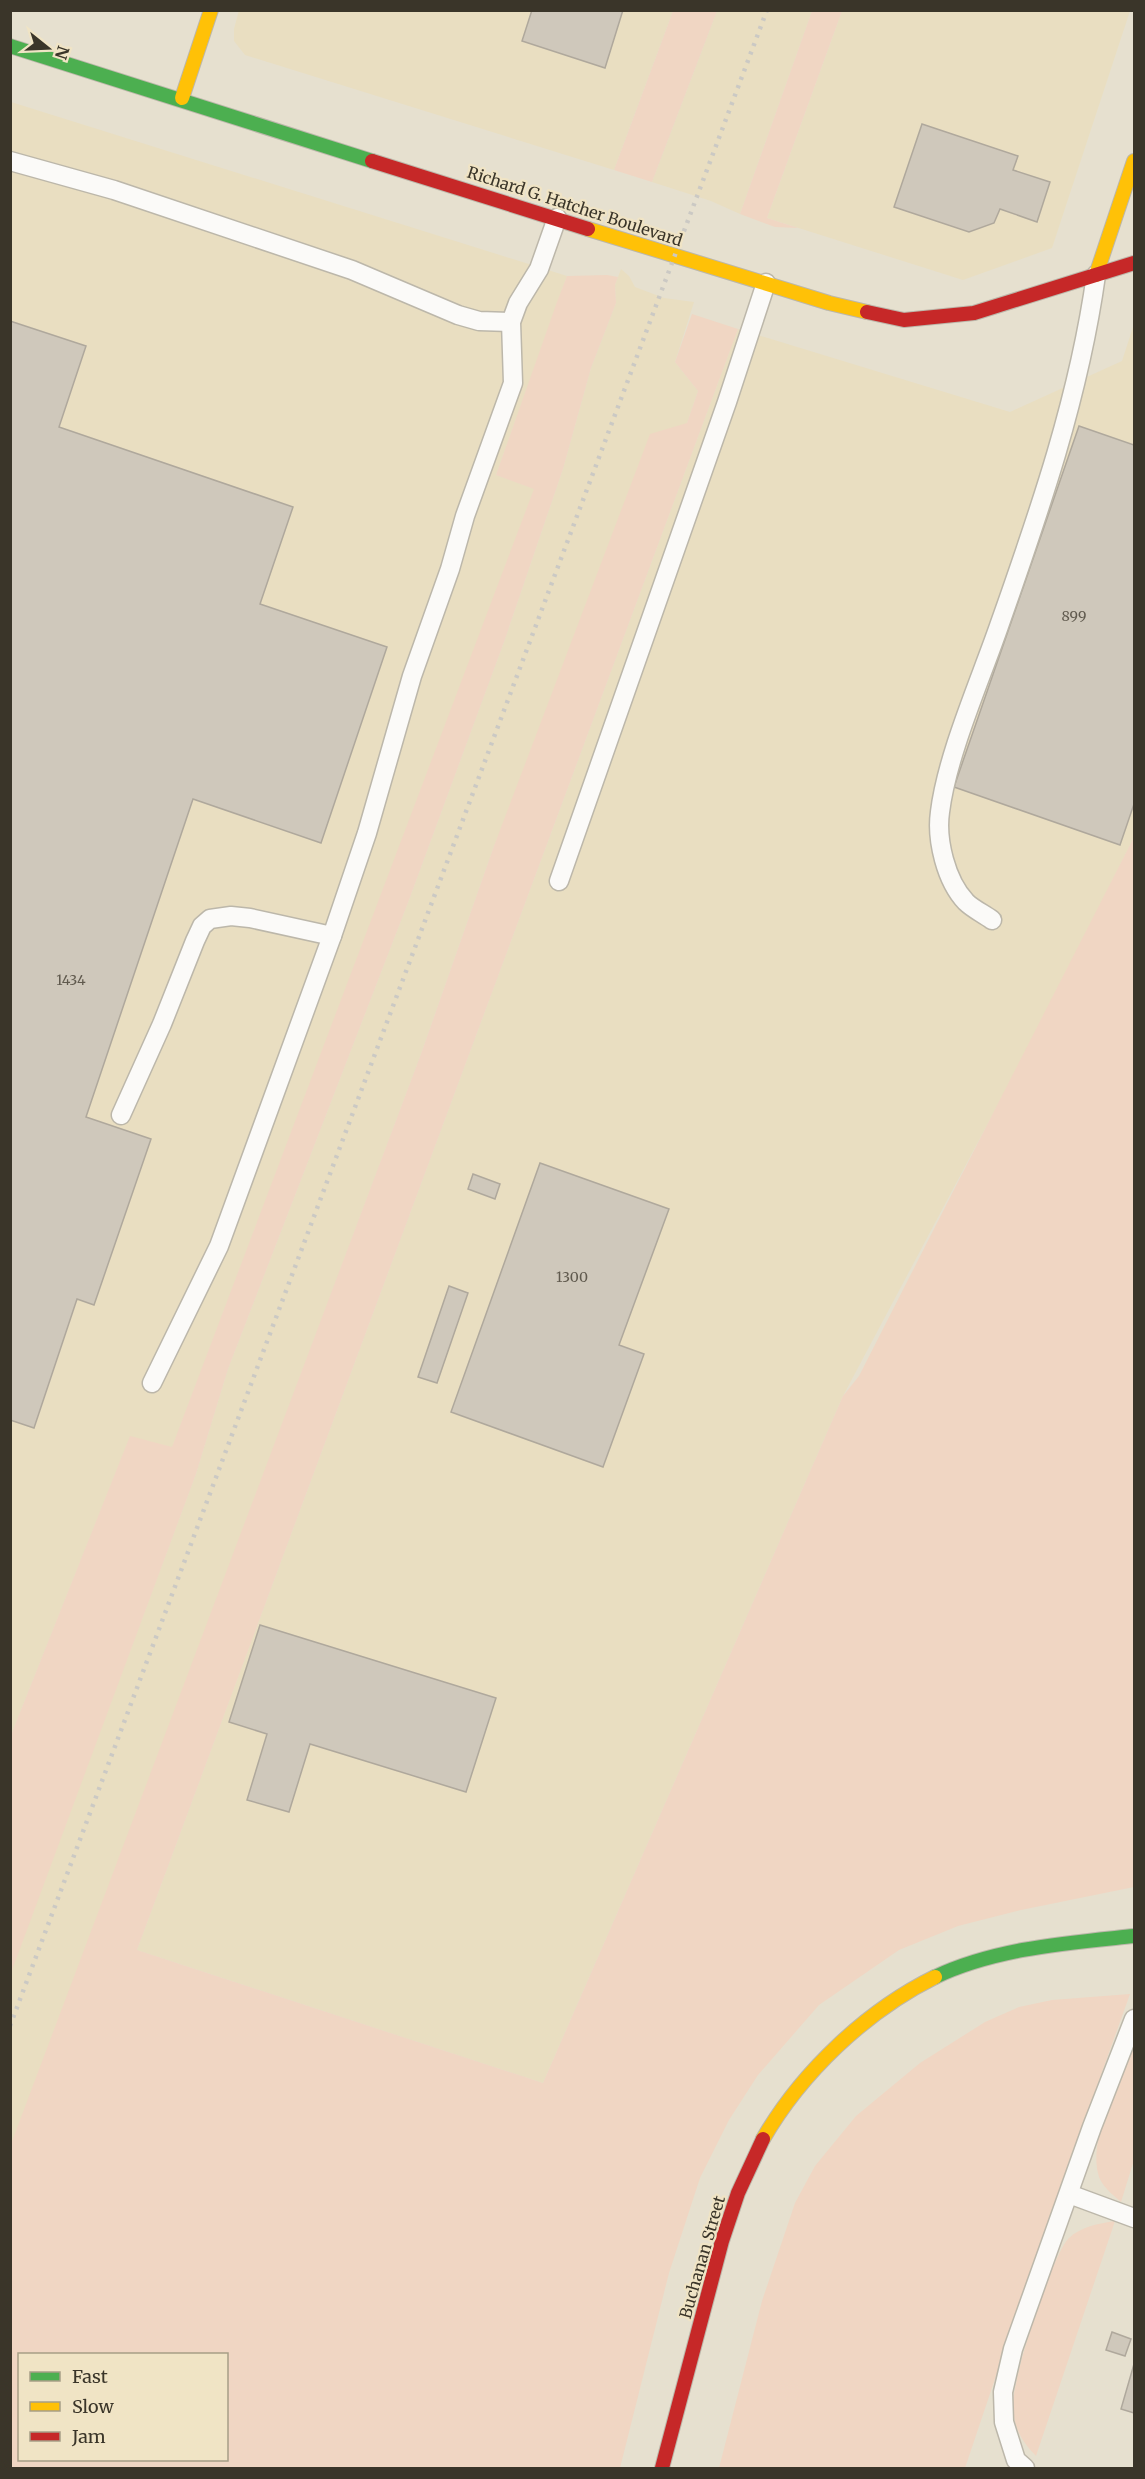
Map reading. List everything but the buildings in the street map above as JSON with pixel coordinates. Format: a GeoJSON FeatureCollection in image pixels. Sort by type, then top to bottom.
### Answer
{"type":"FeatureCollection","features":[{"type":"Feature","properties":{"kind":"main road"},"geometry":{"type":"LineString","coordinates":[[182,98],[211,10]]}},
{"type":"Feature","properties":{"kind":"main road","name":"Richard G. Hatcher Boulevard"},"geometry":{"type":"LineString","coordinates":[[10,46],[182,98],[829,303],[904,320],[974,314],[1134,263]]}},
{"type":"Feature","properties":{"kind":"main road"},"geometry":{"type":"LineString","coordinates":[[1096,275],[1134,161]]}},
{"type":"Feature","properties":{"kind":"main road","name":"Buchanan Street"},"geometry":{"type":"LineString","coordinates":[[662,2469],[727,2219],[751,2164],[772,2124],[816,2069],[849,2037],[884,2009],[918,1986],[952,1970],[1047,1945],[1134,1936]]}},
{"type":"Feature","properties":{"kind":"lane"},"geometry":{"type":"LineString","coordinates":[[10,161],[114,190],[352,270],[458,315],[479,321],[511,322]]}},
{"type":"Feature","properties":{"kind":"lane"},"geometry":{"type":"LineString","coordinates":[[152,1383],[219,1246],[332,936],[367,833],[412,676],[434,617],[465,516],[513,383],[511,322],[518,303],[539,269],[557,218]]}},
{"type":"Feature","properties":{"kind":"lane"},"geometry":{"type":"LineString","coordinates":[[992,920],[966,902],[949,873],[940,840],[939,813],[955,752],[1043,502],[1069,414],[1087,339],[1096,275]]}},
{"type":"Feature","properties":{"kind":"lane"},"geometry":{"type":"LineString","coordinates":[[559,881],[727,402],[766,283]]}},
{"type":"Feature","properties":{"kind":"lane"},"geometry":{"type":"LineString","coordinates":[[121,1115],[162,1024],[195,941],[202,926],[210,919],[231,916],[250,918],[332,936]]}},
{"type":"Feature","properties":{"kind":"lane"},"geometry":{"type":"LineString","coordinates":[[1015,2466],[1004,2422],[1003,2392],[1013,2349],[1035,2281],[1134,2019]]}},
{"type":"Feature","properties":{"kind":"lane"},"geometry":{"type":"LineString","coordinates":[[1069,2194],[1134,2218]]}},
{"type":"Feature","properties":{"kind":"shaded area"},"geometry":{"type":"Polygon","coordinates":[[[239,10],[673,11],[614,170],[245,55],[234,41],[234,29],[239,10]]]}},
{"type":"Feature","properties":{"kind":"shaded area"},"geometry":{"type":"Polygon","coordinates":[[[673,11],[717,11],[652,182],[614,170],[673,11]]]}},
{"type":"Feature","properties":{"kind":"shaded area"},"geometry":{"type":"Polygon","coordinates":[[[717,11],[812,11],[740,214],[711,201],[652,182],[717,11]]]}},
{"type":"Feature","properties":{"kind":"shaded area"},"geometry":{"type":"Polygon","coordinates":[[[812,11],[842,11],[767,218],[798,228],[775,227],[740,214],[812,11]]]}},
{"type":"Feature","properties":{"kind":"shaded area"},"geometry":{"type":"Polygon","coordinates":[[[842,11],[1130,11],[1052,248],[963,280],[767,218],[842,11]]]}},
{"type":"Feature","properties":{"kind":"shaded area"},"geometry":{"type":"Polygon","coordinates":[[[11,102],[567,276],[496,475],[535,489],[172,1448],[130,1437],[11,1735],[11,102]]]}},
{"type":"Feature","properties":{"kind":"shaded area"},"geometry":{"type":"Polygon","coordinates":[[[621,269],[629,276],[635,287],[664,298],[694,302],[675,362],[698,391],[687,423],[494,846],[421,1054],[11,2148],[10,1973],[196,1474],[228,1369],[409,900],[504,642],[563,469],[591,368],[616,303],[615,285],[621,269]]]}},
{"type":"Feature","properties":{"kind":"shaded area"},"geometry":{"type":"Polygon","coordinates":[[[567,276],[618,277],[615,285],[616,303],[591,368],[563,469],[504,642],[409,900],[228,1369],[196,1474],[11,1973],[11,1735],[130,1436],[172,1447],[534,489],[496,475],[557,302],[567,276]]]}},
{"type":"Feature","properties":{"kind":"shaded area"},"geometry":{"type":"Polygon","coordinates":[[[692,314],[738,329],[137,1950],[543,2083],[843,1396],[859,1376],[1134,837],[1134,1887],[1021,1910],[958,1926],[899,1950],[819,2005],[758,2075],[729,2120],[700,2178],[669,2273],[620,2468],[11,2468],[11,2144],[421,1054],[494,846],[650,434],[687,423],[698,391],[675,362],[692,314]]]}},
{"type":"Feature","properties":{"kind":"shaded area"},"geometry":{"type":"Polygon","coordinates":[[[1134,324],[1134,837],[1038,1029],[843,1396],[543,2083],[137,1950],[738,329],[1010,412],[1122,361],[1134,324]]]}},
{"type":"Feature","properties":{"kind":"shaded area"},"geometry":{"type":"Polygon","coordinates":[[[1130,1994],[1039,2248],[965,2468],[719,2468],[762,2301],[795,2203],[815,2166],[856,2116],[920,2063],[985,2022],[1019,2007],[1052,2000],[1130,1994]]]}},
{"type":"Feature","properties":{"kind":"shaded area"},"geometry":{"type":"Polygon","coordinates":[[[1134,2047],[1134,2160],[1121,2202],[1099,2177],[1096,2162],[1097,2145],[1106,2111],[1134,2047]]]}},
{"type":"Feature","properties":{"kind":"shaded area"},"geometry":{"type":"Polygon","coordinates":[[[1115,2221],[1036,2456],[1020,2434],[1013,2408],[1018,2373],[1033,2320],[1052,2270],[1068,2239],[1084,2228],[1115,2221]]]}},
{"type":"Feature","properties":{"kind":"railway"},"geometry":{"type":"LineString","coordinates":[[10,2026],[767,10]]}},
{"type":"Feature","properties":{"kind":"traffic: fast"},"geometry":{"type":"LineString","coordinates":[[10,46],[372,161]]}},
{"type":"Feature","properties":{"kind":"traffic: fast"},"geometry":{"type":"LineString","coordinates":[[935,1977],[958,1967],[1007,1953],[1058,1944],[1134,1936]]}},
{"type":"Feature","properties":{"kind":"traffic: slow"},"geometry":{"type":"LineString","coordinates":[[182,98],[211,10]]}},
{"type":"Feature","properties":{"kind":"traffic: slow"},"geometry":{"type":"LineString","coordinates":[[1096,275],[1134,161]]}},
{"type":"Feature","properties":{"kind":"traffic: slow"},"geometry":{"type":"LineString","coordinates":[[588,229],[829,303],[867,312]]}},
{"type":"Feature","properties":{"kind":"traffic: slow"},"geometry":{"type":"LineString","coordinates":[[763,2139],[778,2114],[796,2091],[837,2046],[884,2007],[935,1977]]}},
{"type":"Feature","properties":{"kind":"traffic: jam"},"geometry":{"type":"LineString","coordinates":[[372,161],[588,229]]}},
{"type":"Feature","properties":{"kind":"traffic: jam"},"geometry":{"type":"LineString","coordinates":[[867,312],[904,320],[974,313],[1134,263]]}},
{"type":"Feature","properties":{"kind":"traffic: jam"},"geometry":{"type":"LineString","coordinates":[[662,2468],[722,2241],[738,2193],[763,2139]]}}]}
